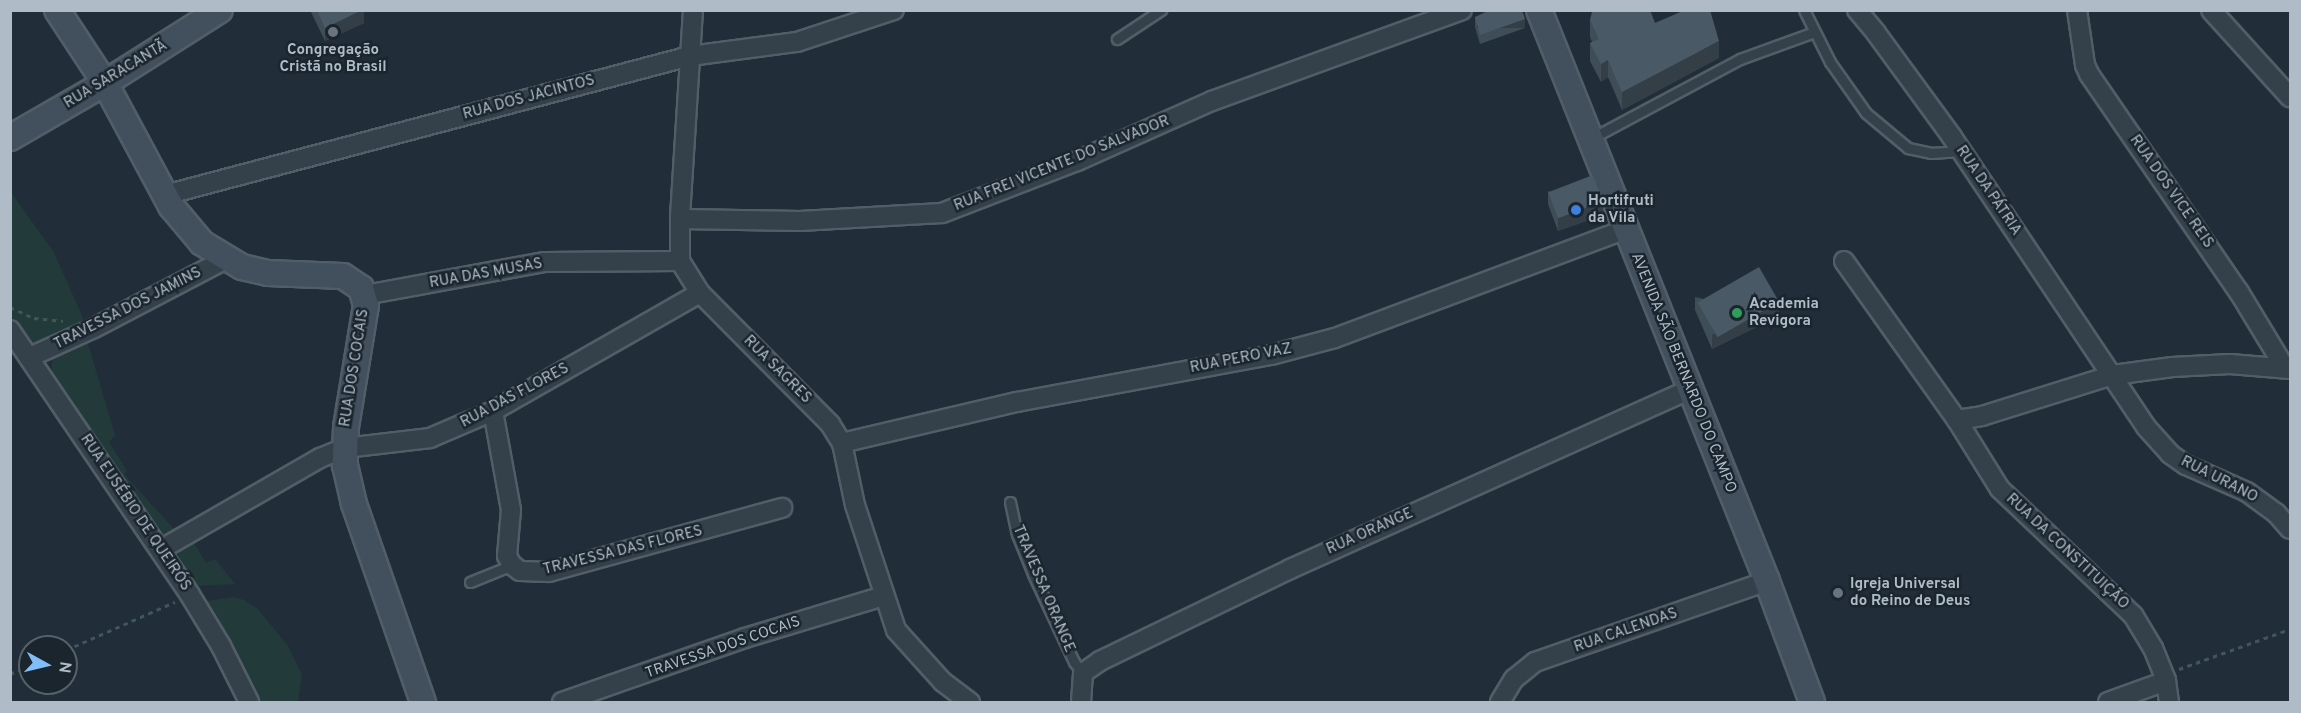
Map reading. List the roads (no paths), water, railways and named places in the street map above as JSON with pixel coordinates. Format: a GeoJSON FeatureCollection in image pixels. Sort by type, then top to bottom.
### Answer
{"type":"FeatureCollection","features":[{"type":"Feature","properties":{"kind":"street","name":"RUA DOS COCAIS"},"geometry":{"type":"LineString","coordinates":[[57,10],[105,83],[165,195],[202,243],[226,260],[268,273],[343,276],[354,281],[365,295],[366,305],[346,427],[345,465],[354,504],[423,702]]}},
{"type":"Feature","properties":{"kind":"street","name":"RUA SARACANTÃ"},"geometry":{"type":"LineString","coordinates":[[10,138],[105,83],[220,10]]}},
{"type":"Feature","properties":{"kind":"street"},"geometry":{"type":"LineString","coordinates":[[680,261],[680,219],[693,10]]}},
{"type":"Feature","properties":{"kind":"street","name":"RUA DOS JACINTOS"},"geometry":{"type":"LineString","coordinates":[[165,195],[690,56],[797,42],[894,10]]}},
{"type":"Feature","properties":{"kind":"street","name":"RUA FREI VICENTE DO SALVADOR"},"geometry":{"type":"LineString","coordinates":[[680,219],[800,221],[942,213],[1077,161],[1212,101],[1462,10]]}},
{"type":"Feature","properties":{"kind":"street","name":"AVENIDA SÃO BERNARDO DO CAMPO"},"geometry":{"type":"LineString","coordinates":[[1539,10],[1767,581],[1812,702]]}},
{"type":"Feature","properties":{"kind":"street","name":"RUA DA PÁTRIA"},"geometry":{"type":"LineString","coordinates":[[1857,10],[1960,151],[2113,375]]}},
{"type":"Feature","properties":{"kind":"street","name":"RUA DOS VICE REIS"},"geometry":{"type":"LineString","coordinates":[[2077,10],[2085,65],[2089,74],[2233,282],[2288,368]]}},
{"type":"Feature","properties":{"kind":"street"},"geometry":{"type":"LineString","coordinates":[[2211,10],[2290,97]]}},
{"type":"Feature","properties":{"kind":"street","name":"RUA PERO VAZ"},"geometry":{"type":"LineString","coordinates":[[843,442],[1017,402],[1271,355],[1335,338],[1626,230]]}},
{"type":"Feature","properties":{"kind":"street","name":"TRAVESSA DOS JAMINS"},"geometry":{"type":"LineString","coordinates":[[30,357],[93,328],[226,260]]}},
{"type":"Feature","properties":{"kind":"street","name":"RUA SAGRES"},"geometry":{"type":"LineString","coordinates":[[680,261],[700,293],[830,424],[843,442],[855,505],[896,630],[943,682],[966,701]]}},
{"type":"Feature","properties":{"kind":"street","name":"RUA DAS MUSAS"},"geometry":{"type":"LineString","coordinates":[[365,295],[545,262],[680,261]]}},
{"type":"Feature","properties":{"kind":"street","name":"RUA DA CONSTITUIÇÃO"},"geometry":{"type":"LineString","coordinates":[[1844,261],[1957,420],[2000,489],[2133,615],[2153,648],[2164,678],[2169,702]]}},
{"type":"Feature","properties":{"kind":"street","name":"RUA DAS FLORES"},"geometry":{"type":"LineString","coordinates":[[160,550],[320,458],[345,448],[430,438],[493,411],[700,293]]}},
{"type":"Feature","properties":{"kind":"street","name":"RUA EUSÉBIO DE QUEIRÓS"},"geometry":{"type":"LineString","coordinates":[[10,330],[190,595],[221,646],[249,702]]}},
{"type":"Feature","properties":{"kind":"street"},"geometry":{"type":"LineString","coordinates":[[1957,420],[1982,416],[2113,375],[2172,367],[2230,364],[2288,368]]}},
{"type":"Feature","properties":{"kind":"street","name":"RUA URANO"},"geometry":{"type":"LineString","coordinates":[[2113,375],[2146,427],[2170,454],[2186,465],[2247,492],[2283,512],[2290,529]]}},
{"type":"Feature","properties":{"kind":"street","name":"RUA ORANGE"},"geometry":{"type":"LineString","coordinates":[[1083,673],[1100,662],[1290,569],[1691,389]]}},
{"type":"Feature","properties":{"kind":"street"},"geometry":{"type":"LineString","coordinates":[[493,411],[511,510],[507,556],[512,565]]}},
{"type":"Feature","properties":{"kind":"street","name":"TRAVESSA DAS FLORES"},"geometry":{"type":"LineString","coordinates":[[512,565],[520,571],[549,572],[782,508]]}},
{"type":"Feature","properties":{"kind":"street","name":"RUA CALENDAS"},"geometry":{"type":"LineString","coordinates":[[1500,702],[1514,680],[1535,662],[1767,581]]}},
{"type":"Feature","properties":{"kind":"street","name":"TRAVESSA DOS COCAIS"},"geometry":{"type":"LineString","coordinates":[[562,702],[746,638],[884,596]]}},
{"type":"Feature","properties":{"kind":"street"},"geometry":{"type":"LineString","coordinates":[[1081,702],[1083,673]]}},
{"type":"Feature","properties":{"kind":"street"},"geometry":{"type":"LineString","coordinates":[[2108,702],[2164,678]]}},
{"type":"Feature","properties":{"kind":"lane"},"geometry":{"type":"LineString","coordinates":[[1117,39],[1161,10]]}},
{"type":"Feature","properties":{"kind":"lane"},"geometry":{"type":"LineString","coordinates":[[1804,10],[1830,62],[1866,113],[1908,148],[1931,153],[1960,151]]}},
{"type":"Feature","properties":{"kind":"lane"},"geometry":{"type":"LineString","coordinates":[[1590,140],[1740,59],[1814,32]]}},
{"type":"Feature","properties":{"kind":"lane","name":"TRAVESSA ORANGE"},"geometry":{"type":"LineString","coordinates":[[1010,502],[1017,534],[1033,574],[1074,662],[1083,673]]}},
{"type":"Feature","properties":{"kind":"lane"},"geometry":{"type":"LineString","coordinates":[[470,582],[512,565]]}},
{"type":"Feature","properties":{"kind":"place","name":"Congregação Cristã no Brasil"},"geometry":{"type":"Point","coordinates":[333,32]}},
{"type":"Feature","properties":{"kind":"place","name":"Hortifruti da Vila"},"geometry":{"type":"Point","coordinates":[1576,210]}},
{"type":"Feature","properties":{"kind":"place","name":"Academia Revigora"},"geometry":{"type":"Point","coordinates":[1737,313]}},
{"type":"Feature","properties":{"kind":"place","name":"Igreja Universal do Reino de Deus"},"geometry":{"type":"Point","coordinates":[1838,593]}}]}
